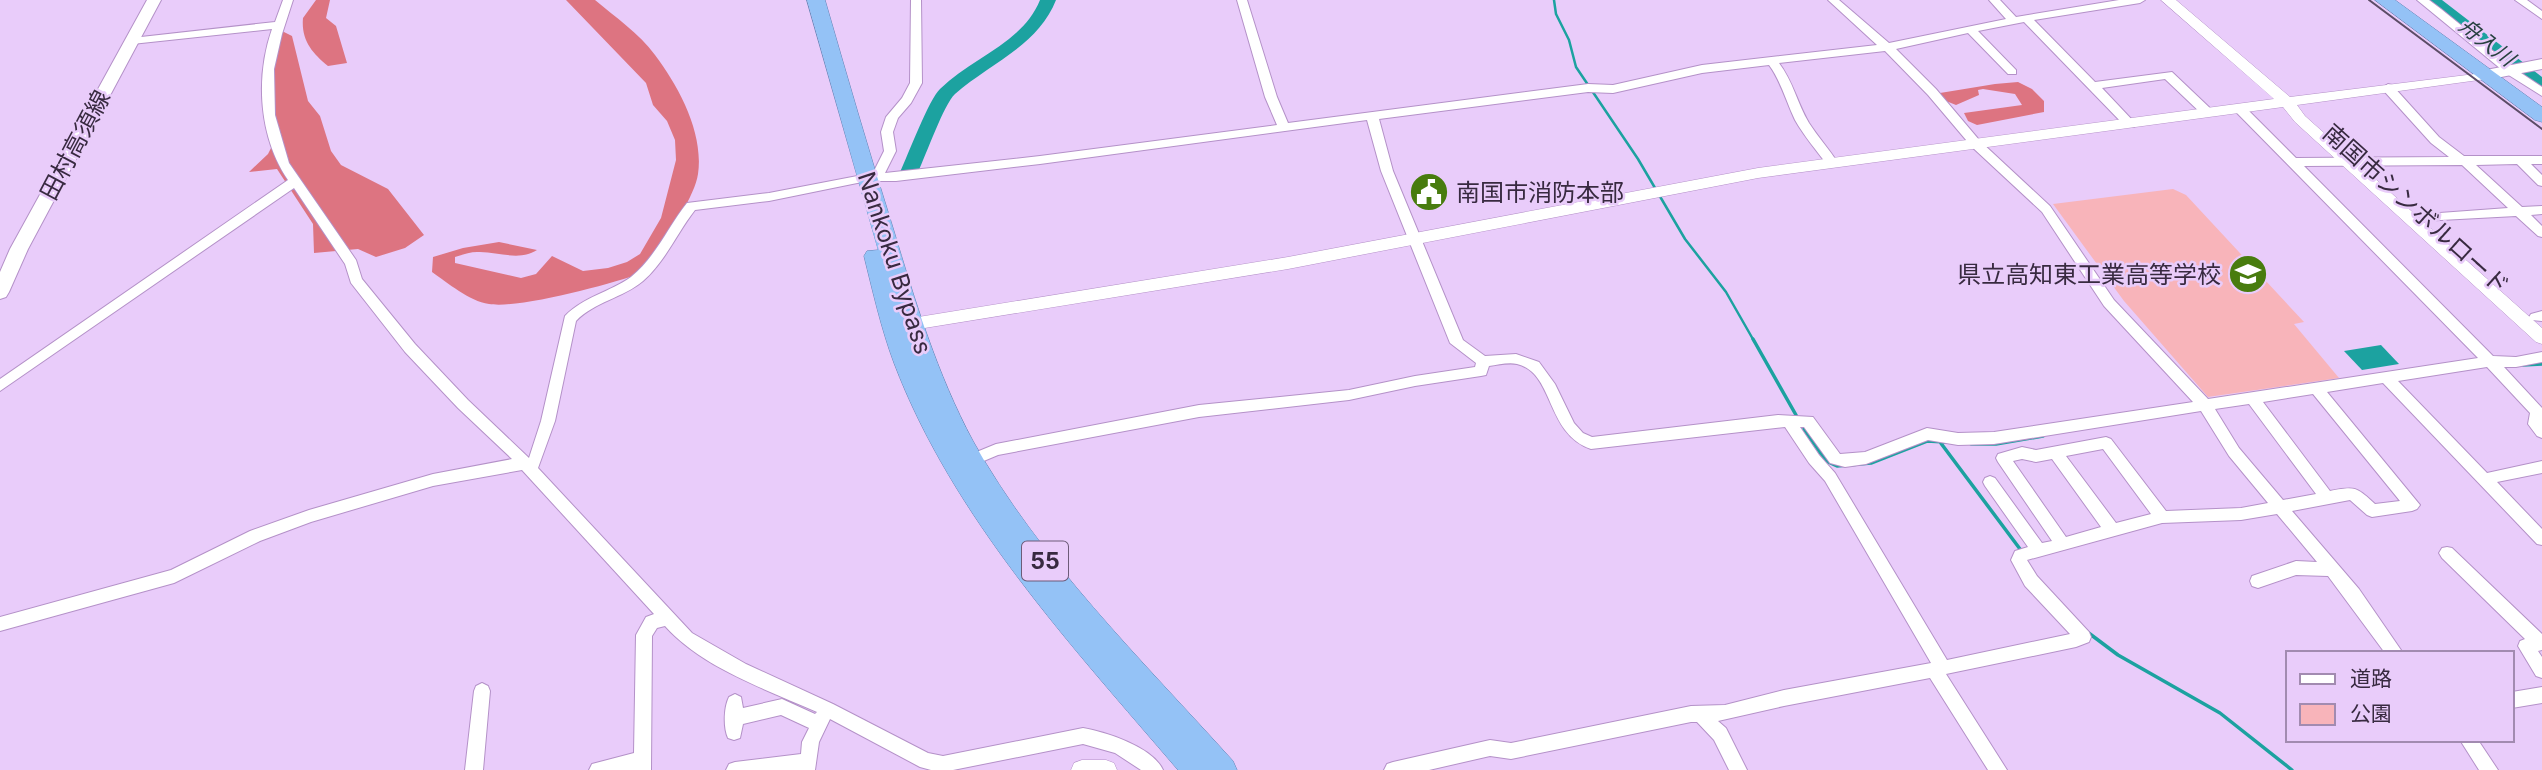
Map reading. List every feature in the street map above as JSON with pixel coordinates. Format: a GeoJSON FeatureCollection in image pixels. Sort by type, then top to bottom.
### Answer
{"type":"FeatureCollection","features":[{"type":"Feature","properties":{"kind":"highway","name":"Nankoku Bypass"},"geometry":{"type":"LineString","coordinates":[[804,0],[866,177]]}},
{"type":"Feature","properties":{"kind":"highway","name":"Nankoku Bypass"},"geometry":{"type":"LineString","coordinates":[[816,0],[866,177],[902,326],[910,376],[965,463],[1020,562],[1196,770]]}},
{"type":"Feature","properties":{"kind":"highway"},"geometry":{"type":"LineString","coordinates":[[2384,0],[2542,116]]}},
{"type":"Feature","properties":{"kind":"highway","name":"Nankoku Bypass"},"geometry":{"type":"LineString","coordinates":[[965,463],[1003,505],[1085,612],[1223,770]]}},
{"type":"Feature","properties":{"kind":"main road","name":"田村高須線"},"geometry":{"type":"LineString","coordinates":[[0,292],[19,249],[154,0]]}},
{"type":"Feature","properties":{"kind":"main road"},"geometry":{"type":"LineString","coordinates":[[2486,75],[2542,64]]}},
{"type":"Feature","properties":{"kind":"street"},"geometry":{"type":"LineString","coordinates":[[288,0],[268,69],[269,115],[283,163],[351,263],[356,280],[410,348],[598,540],[686,638],[822,717],[926,761],[956,766],[1083,736],[1103,739],[1127,750],[1154,770]]}},
{"type":"Feature","properties":{"kind":"street"},"geometry":{"type":"LineString","coordinates":[[866,177],[890,151],[887,132],[892,117],[907,100],[916,83],[916,0]]}},
{"type":"Feature","properties":{"kind":"street"},"geometry":{"type":"LineString","coordinates":[[1242,0],[1271,97],[1284,128]]}},
{"type":"Feature","properties":{"kind":"street"},"geometry":{"type":"LineString","coordinates":[[1833,0],[1887,47],[1932,92],[1976,144],[2046,209],[2109,303],[2204,404],[2234,452],[2353,594],[2394,651]]}},
{"type":"Feature","properties":{"kind":"street"},"geometry":{"type":"LineString","coordinates":[[1994,0],[2020,20],[2130,124]]}},
{"type":"Feature","properties":{"kind":"street"},"geometry":{"type":"LineString","coordinates":[[0,624],[174,576],[255,536],[309,516],[433,480],[527,467],[536,463],[570,319],[577,309],[618,292],[640,276],[691,206],[769,197],[866,177],[939,172],[1590,88],[1613,89],[1702,69],[1887,47],[2020,20],[2140,0]]}},
{"type":"Feature","properties":{"kind":"street"},"geometry":{"type":"LineString","coordinates":[[2168,0],[2287,102]]}},
{"type":"Feature","properties":{"kind":"street"},"geometry":{"type":"LineString","coordinates":[[2422,0],[2456,23],[2542,92]]}},
{"type":"Feature","properties":{"kind":"street"},"geometry":{"type":"LineString","coordinates":[[2520,0],[2542,16]]}},
{"type":"Feature","properties":{"kind":"street"},"geometry":{"type":"LineString","coordinates":[[132,41],[279,25]]}},
{"type":"Feature","properties":{"kind":"street"},"geometry":{"type":"LineString","coordinates":[[1971,30],[2012,72]]}},
{"type":"Feature","properties":{"kind":"street"},"geometry":{"type":"LineString","coordinates":[[1771,60],[1784,77],[1803,123],[1832,163]]}},
{"type":"Feature","properties":{"kind":"street"},"geometry":{"type":"LineString","coordinates":[[2092,86],[2168,75],[2208,113]]}},
{"type":"Feature","properties":{"kind":"street"},"geometry":{"type":"LineString","coordinates":[[902,326],[1288,263],[1655,191],[1832,163],[2486,75]]}},
{"type":"Feature","properties":{"kind":"street"},"geometry":{"type":"LineString","coordinates":[[2388,88],[2435,140],[2463,160],[2542,233]]}},
{"type":"Feature","properties":{"kind":"street","name":"南国市シンボルロード"},"geometry":{"type":"LineString","coordinates":[[2287,102],[2300,119],[2426,218],[2540,318]]}},
{"type":"Feature","properties":{"kind":"street","name":"南国市シンボルロード"},"geometry":{"type":"LineString","coordinates":[[2287,102],[2313,117],[2353,159],[2542,338]]}},
{"type":"Feature","properties":{"kind":"street"},"geometry":{"type":"LineString","coordinates":[[2239,108],[2490,361],[2537,412],[2535,424],[2542,432]]}},
{"type":"Feature","properties":{"kind":"street"},"geometry":{"type":"LineString","coordinates":[[1372,116],[1387,172],[1457,343],[1483,361],[1521,360],[1534,366],[1545,379],[1569,430],[1579,440],[1591,443],[1808,421],[1835,458],[1845,461],[1866,458],[1927,435],[1958,439],[1994,438],[2385,376],[2490,361],[2516,362],[2542,357]]}},
{"type":"Feature","properties":{"kind":"street"},"geometry":{"type":"LineString","coordinates":[[2293,162],[2353,159],[2542,160]]}},
{"type":"Feature","properties":{"kind":"street"},"geometry":{"type":"LineString","coordinates":[[2520,160],[2542,182]]}},
{"type":"Feature","properties":{"kind":"street"},"geometry":{"type":"LineString","coordinates":[[0,386],[295,182]]}},
{"type":"Feature","properties":{"kind":"street"},"geometry":{"type":"LineString","coordinates":[[2426,218],[2542,210]]}},
{"type":"Feature","properties":{"kind":"street"},"geometry":{"type":"LineString","coordinates":[[965,463],[1008,447],[1199,411],[1349,395],[1415,381],[1470,374],[1481,371],[1483,361]]}},
{"type":"Feature","properties":{"kind":"street"},"geometry":{"type":"LineString","coordinates":[[2385,376],[2540,535]]}},
{"type":"Feature","properties":{"kind":"street"},"geometry":{"type":"LineString","coordinates":[[1393,770],[1490,748],[1511,751],[1691,714],[1703,717],[1747,705],[2083,638],[2031,581],[2019,560],[2020,556],[2062,543],[2179,514],[2219,516],[2280,508],[2353,493],[2372,511],[2412,505],[2315,387]]}},
{"type":"Feature","properties":{"kind":"street"},"geometry":{"type":"LineString","coordinates":[[2252,397],[2328,498]]}},
{"type":"Feature","properties":{"kind":"street"},"geometry":{"type":"LineString","coordinates":[[1789,421],[1814,459],[1830,477],[1998,770]]}},
{"type":"Feature","properties":{"kind":"street"},"geometry":{"type":"LineString","coordinates":[[2062,543],[2003,458],[2022,453],[2036,456],[2106,443],[2162,517]]}},
{"type":"Feature","properties":{"kind":"street"},"geometry":{"type":"LineString","coordinates":[[2055,452],[2112,530]]}},
{"type":"Feature","properties":{"kind":"street"},"geometry":{"type":"LineString","coordinates":[[2484,479],[2542,467]]}},
{"type":"Feature","properties":{"kind":"street"},"geometry":{"type":"LineString","coordinates":[[1990,482],[2038,550]]}},
{"type":"Feature","properties":{"kind":"street"},"geometry":{"type":"LineString","coordinates":[[2447,554],[2541,643]]}},
{"type":"Feature","properties":{"kind":"street"},"geometry":{"type":"LineString","coordinates":[[2258,581],[2296,568],[2332,569]]}},
{"type":"Feature","properties":{"kind":"street"},"geometry":{"type":"LineString","coordinates":[[598,770],[643,764],[644,635],[652,622],[668,618]]}},
{"type":"Feature","properties":{"kind":"street"},"geometry":{"type":"LineString","coordinates":[[2541,643],[2526,646],[2542,671]]}},
{"type":"Feature","properties":{"kind":"street"},"geometry":{"type":"LineString","coordinates":[[474,770],[482,691]]}},
{"type":"Feature","properties":{"kind":"street"},"geometry":{"type":"LineString","coordinates":[[2514,700],[2542,695]]}},
{"type":"Feature","properties":{"kind":"street"},"geometry":{"type":"LineString","coordinates":[[735,717],[782,707],[822,717]]}},
{"type":"Feature","properties":{"kind":"street"},"geometry":{"type":"LineString","coordinates":[[735,770],[808,765],[810,742],[822,717]]}},
{"type":"Feature","properties":{"kind":"street"},"geometry":{"type":"LineString","coordinates":[[1703,717],[1720,734],[1738,770]]}},
{"type":"Feature","properties":{"kind":"street"},"geometry":{"type":"LineString","coordinates":[[2469,742],[2489,770]]}},
{"type":"Feature","properties":{"kind":"street"},"geometry":{"type":"LineString","coordinates":[[1082,770],[1106,770]]}},
{"type":"Feature","properties":{"kind":"green space"},"geometry":{"type":"Polygon","coordinates":[[[2173,189],[2186,195],[2304,322],[2294,324],[2339,378],[2208,397],[2124,301],[2053,204],[2173,189]]]}},
{"type":"Feature","properties":{"kind":"shaded area"},"geometry":{"type":"Polygon","coordinates":[[[316,0],[330,0],[326,18],[336,26],[347,63],[328,66],[317,56],[306,39],[303,18],[316,0]]]}},
{"type":"Feature","properties":{"kind":"shaded area"},"geometry":{"type":"Polygon","coordinates":[[[566,0],[595,0],[642,40],[655,55],[681,96],[693,127],[699,158],[695,185],[683,211],[643,273],[588,289],[522,303],[503,305],[481,302],[459,291],[432,272],[433,257],[463,248],[499,242],[537,250],[515,256],[472,253],[455,257],[455,263],[521,278],[536,274],[552,256],[583,271],[608,268],[627,262],[640,254],[661,218],[676,160],[675,140],[667,121],[653,105],[646,83],[566,0]]]}},
{"type":"Feature","properties":{"kind":"shaded area"},"geometry":{"type":"Polygon","coordinates":[[[280,30],[292,36],[308,101],[320,116],[331,151],[341,165],[388,189],[424,235],[405,248],[376,257],[358,249],[314,253],[313,224],[277,169],[249,172],[268,154],[276,138],[266,75],[280,30]]]}},
{"type":"Feature","properties":{"kind":"shaded area"},"geometry":{"type":"Polygon","coordinates":[[[2018,82],[2032,89],[2044,101],[2044,112],[1977,125],[1968,121],[1964,113],[2022,105],[2015,94],[1983,89],[1978,90],[1979,95],[1956,105],[1941,99],[1940,93],[2018,82]]]}},
{"type":"Feature","properties":{"kind":"shaded area"},"geometry":{"type":"Polygon","coordinates":[[[2381,345],[2399,364],[2362,370],[2344,351],[2381,345]]]}},
{"type":"Feature","properties":{"kind":"waterway"},"geometry":{"type":"LineString","coordinates":[[909,172],[945,93],[1025,35],[1042,15],[1048,0]]}},
{"type":"Feature","properties":{"kind":"waterway"},"geometry":{"type":"LineString","coordinates":[[1554,0],[1556,14],[1569,40],[1576,67],[1638,159],[1685,239],[1726,292],[1754,341]]}},
{"type":"Feature","properties":{"kind":"waterway","name":"舟入川"},"geometry":{"type":"LineString","coordinates":[[2432,0],[2528,77],[2542,84]]}},
{"type":"Feature","properties":{"kind":"waterway"},"geometry":{"type":"LineString","coordinates":[[1753,339],[1796,415]]}},
{"type":"Feature","properties":{"kind":"waterway"},"geometry":{"type":"LineString","coordinates":[[2523,365],[2542,364]]}},
{"type":"Feature","properties":{"kind":"waterway"},"geometry":{"type":"LineString","coordinates":[[1804,429],[1826,461],[1837,466],[1871,463],[1927,441],[1945,442]]}},
{"type":"Feature","properties":{"kind":"waterway"},"geometry":{"type":"LineString","coordinates":[[1971,444],[1996,444],[2043,436]]}},
{"type":"Feature","properties":{"kind":"waterway"},"geometry":{"type":"LineString","coordinates":[[1940,442],[2020,549]]}},
{"type":"Feature","properties":{"kind":"waterway"},"geometry":{"type":"LineString","coordinates":[[2086,631],[2118,655],[2220,713],[2292,770]]}},
{"type":"Feature","properties":{"kind":"tram line"},"geometry":{"type":"LineString","coordinates":[[2369,0],[2542,129]]}},
{"type":"Feature","properties":{"kind":"place","name":"南国市消防本部"},"geometry":{"type":"Point","coordinates":[1429,192]}},
{"type":"Feature","properties":{"kind":"place","name":"県立高知東工業高等学校"},"geometry":{"type":"Point","coordinates":[2248,274]}}]}
